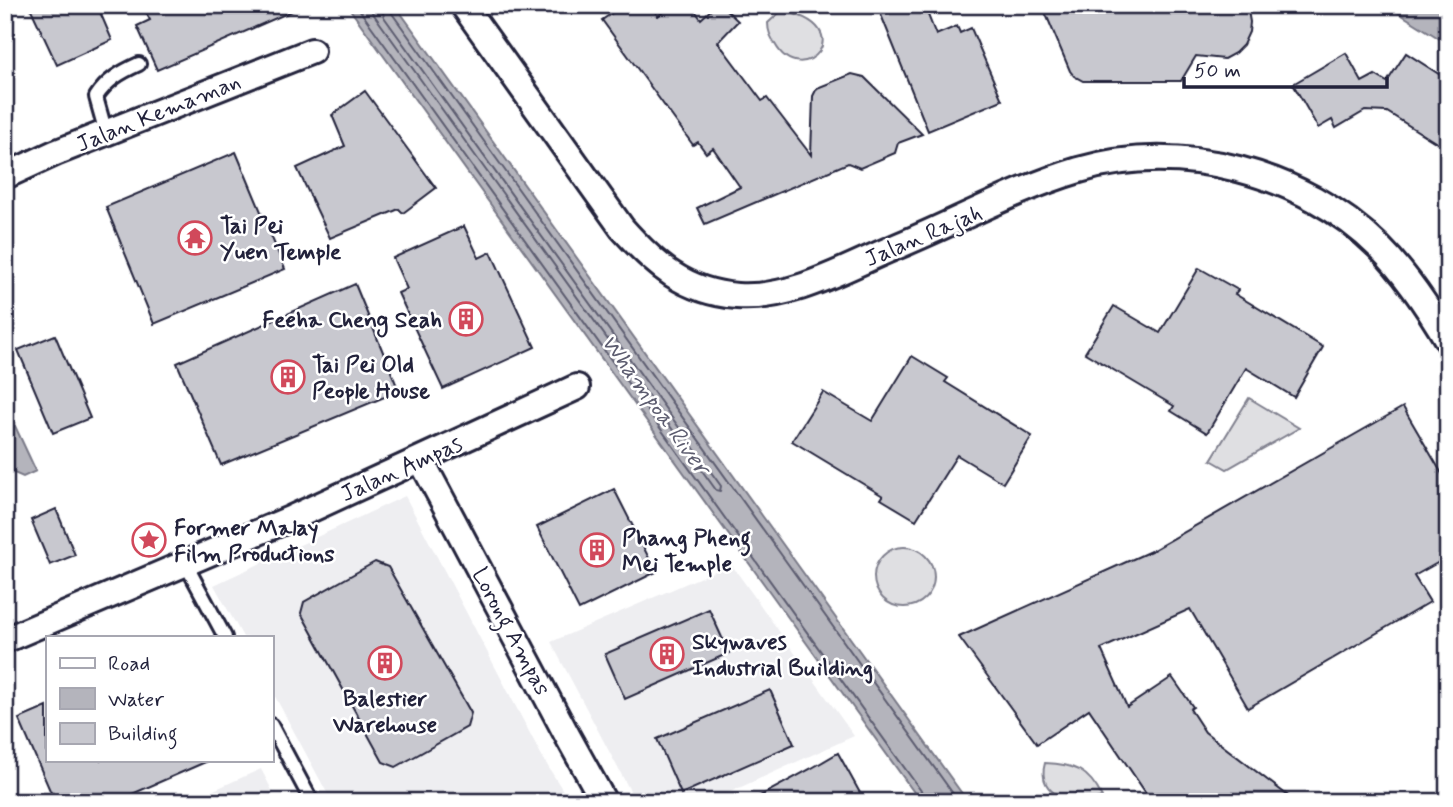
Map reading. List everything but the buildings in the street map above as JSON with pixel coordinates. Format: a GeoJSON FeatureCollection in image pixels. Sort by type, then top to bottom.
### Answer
{"type":"FeatureCollection","features":[{"type":"Feature","properties":{"kind":"street","name":"Jalan Rajah"},"geometry":{"type":"LineString","coordinates":[[463,5],[622,228],[651,260],[667,273],[706,290],[738,296],[769,294],[809,283],[1079,170],[1135,158],[1199,161],[1258,174],[1310,197],[1360,230],[1380,248],[1420,295],[1448,341]]}},
{"type":"Feature","properties":{"kind":"street","name":"Jalan Kemaman"},"geometry":{"type":"LineString","coordinates":[[5,176],[313,51]]}},
{"type":"Feature","properties":{"kind":"street","name":"Jalan Ampas"},"geometry":{"type":"LineString","coordinates":[[5,640],[421,460],[577,387]]}},
{"type":"Feature","properties":{"kind":"street","name":"Lorong Ampas"},"geometry":{"type":"LineString","coordinates":[[421,460],[604,802]]}},
{"type":"Feature","properties":{"kind":"lane"},"geometry":{"type":"LineString","coordinates":[[106,133],[96,97],[102,86],[119,73],[139,64]]}},
{"type":"Feature","properties":{"kind":"lane"},"geometry":{"type":"LineString","coordinates":[[185,563],[224,636]]}},
{"type":"Feature","properties":{"kind":"lane"},"geometry":{"type":"LineString","coordinates":[[273,729],[312,802]]}},
{"type":"Feature","properties":{"kind":"shaded area"},"geometry":{"type":"Polygon","coordinates":[[[781,11],[806,19],[819,29],[823,41],[819,52],[811,59],[799,62],[786,57],[775,44],[768,23],[781,11]]]}},
{"type":"Feature","properties":{"kind":"shaded area"},"geometry":{"type":"Polygon","coordinates":[[[1249,398],[1299,428],[1227,469],[1211,460],[1249,398]]]}},
{"type":"Feature","properties":{"kind":"shaded area"},"geometry":{"type":"Polygon","coordinates":[[[405,496],[544,760],[570,802],[332,802],[273,693],[273,636],[242,636],[214,585],[405,496]]]}},
{"type":"Feature","properties":{"kind":"shaded area"},"geometry":{"type":"Polygon","coordinates":[[[904,547],[925,556],[934,577],[925,598],[904,607],[883,598],[874,577],[883,556],[904,547]]]}},
{"type":"Feature","properties":{"kind":"shaded area"},"geometry":{"type":"Polygon","coordinates":[[[731,564],[854,736],[708,802],[636,802],[551,642],[731,564]]]}},
{"type":"Feature","properties":{"kind":"shaded area"},"geometry":{"type":"Polygon","coordinates":[[[1045,763],[1079,770],[1092,780],[1102,797],[1081,801],[1060,796],[1046,784],[1045,763]]]}},
{"type":"Feature","properties":{"kind":"shaded area"},"geometry":{"type":"Polygon","coordinates":[[[261,769],[278,802],[187,802],[261,769]]]}},
{"type":"Feature","properties":{"kind":"water","name":"Whampoa River"},"geometry":{"type":"Polygon","coordinates":[[[347,5],[395,5],[968,802],[921,802],[347,5]]]}},
{"type":"Feature","properties":{"kind":"water"},"geometry":{"type":"Polygon","coordinates":[[[1386,5],[1448,5],[1448,44],[1386,5]]]}},
{"type":"Feature","properties":{"kind":"water"},"geometry":{"type":"Polygon","coordinates":[[[15,426],[36,471],[23,477],[5,469],[5,430],[15,426]]]}},
{"type":"Feature","properties":{"kind":"place","name":"Tai Pei Yuen Temple"},"geometry":{"type":"Point","coordinates":[195,238]}},
{"type":"Feature","properties":{"kind":"place","name":"Feeha Cheng Seah"},"geometry":{"type":"Point","coordinates":[466,319]}},
{"type":"Feature","properties":{"kind":"place","name":"Tai Pei Old People House"},"geometry":{"type":"Point","coordinates":[288,377]}},
{"type":"Feature","properties":{"kind":"place","name":"Former Malay Film Productions"},"geometry":{"type":"Point","coordinates":[149,540]}},
{"type":"Feature","properties":{"kind":"place","name":"Phang Pheng Mei Temple"},"geometry":{"type":"Point","coordinates":[597,550]}},
{"type":"Feature","properties":{"kind":"place","name":"Skywaves Industrial Building"},"geometry":{"type":"Point","coordinates":[667,654]}},
{"type":"Feature","properties":{"kind":"place","name":"Balestier Warehouse"},"geometry":{"type":"Point","coordinates":[385,663]}}]}
